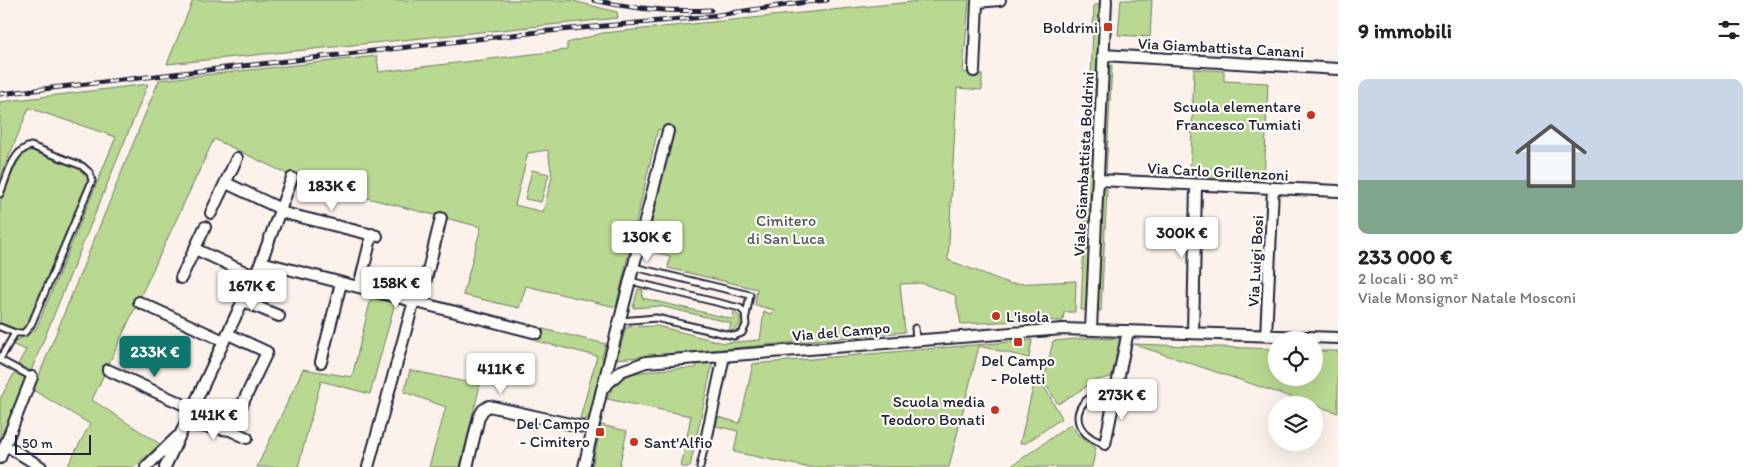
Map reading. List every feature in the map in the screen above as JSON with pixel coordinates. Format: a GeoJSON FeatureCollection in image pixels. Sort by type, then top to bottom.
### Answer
{"type":"FeatureCollection","features":[{"type":"Feature","properties":{"kind":"street"},"geometry":{"type":"LineString","coordinates":[[974,71],[977,2],[1000,0]]}},
{"type":"Feature","properties":{"kind":"street","name":"Viale Giambattista Boldrini"},"geometry":{"type":"LineString","coordinates":[[1091,329],[1106,0]]}},
{"type":"Feature","properties":{"kind":"street","name":"Via Giambattista Canani"},"geometry":{"type":"LineString","coordinates":[[1103,56],[1338,69]]}},
{"type":"Feature","properties":{"kind":"street"},"geometry":{"type":"LineString","coordinates":[[584,467],[668,131]]}},
{"type":"Feature","properties":{"kind":"street"},"geometry":{"type":"LineString","coordinates":[[212,213],[237,158]]}},
{"type":"Feature","properties":{"kind":"street"},"geometry":{"type":"LineString","coordinates":[[165,467],[261,262],[292,178]]}},
{"type":"Feature","properties":{"kind":"street","name":"Via Carlo Grillenzoni"},"geometry":{"type":"LineString","coordinates":[[1098,180],[1338,191]]}},
{"type":"Feature","properties":{"kind":"street"},"geometry":{"type":"LineString","coordinates":[[226,182],[281,210],[374,235],[359,287]]}},
{"type":"Feature","properties":{"kind":"street"},"geometry":{"type":"LineString","coordinates":[[1193,333],[1196,185]]}},
{"type":"Feature","properties":{"kind":"street","name":"Via Luigi Bosi"},"geometry":{"type":"LineString","coordinates":[[1266,336],[1273,188]]}},
{"type":"Feature","properties":{"kind":"street"},"geometry":{"type":"LineString","coordinates":[[368,467],[441,218]]}},
{"type":"Feature","properties":{"kind":"street"},"geometry":{"type":"LineString","coordinates":[[181,278],[205,227]]}},
{"type":"Feature","properties":{"kind":"street"},"geometry":{"type":"LineString","coordinates":[[195,249],[254,276]]}},
{"type":"Feature","properties":{"kind":"street"},"geometry":{"type":"LineString","coordinates":[[261,262],[537,333]]}},
{"type":"Feature","properties":{"kind":"street"},"geometry":{"type":"LineString","coordinates":[[321,362],[341,282]]}},
{"type":"Feature","properties":{"kind":"street"},"geometry":{"type":"LineString","coordinates":[[243,300],[280,316]]}},
{"type":"Feature","properties":{"kind":"street"},"geometry":{"type":"LineString","coordinates":[[139,302],[226,338],[268,352],[230,430]]}},
{"type":"Feature","properties":{"kind":"street","name":"Via del Campo"},"geometry":{"type":"LineString","coordinates":[[602,389],[621,371],[636,364],[1041,330],[1091,329],[1338,338]]}},
{"type":"Feature","properties":{"kind":"street"},"geometry":{"type":"LineString","coordinates":[[1105,444],[1128,331]]}},
{"type":"Feature","properties":{"kind":"street"},"geometry":{"type":"LineString","coordinates":[[705,446],[724,356]]}},
{"type":"Feature","properties":{"kind":"street"},"geometry":{"type":"LineString","coordinates":[[108,370],[193,409]]}},
{"type":"Feature","properties":{"kind":"street"},"geometry":{"type":"LineString","coordinates":[[0,458],[32,377]]}},
{"type":"Feature","properties":{"kind":"street"},"geometry":{"type":"LineString","coordinates":[[467,467],[479,417],[483,410],[489,406],[592,429]]}},
{"type":"Feature","properties":{"kind":"street"},"geometry":{"type":"LineString","coordinates":[[146,467],[183,429],[230,430],[247,438]]}},
{"type":"Feature","properties":{"kind":"street"},"geometry":{"type":"LineString","coordinates":[[12,449],[41,467]]}},
{"type":"Feature","properties":{"kind":"lane"},"geometry":{"type":"LineString","coordinates":[[0,194],[17,154],[24,148],[31,146],[82,166],[90,173],[92,181],[31,325],[24,333],[15,333],[0,326]]}},
{"type":"Feature","properties":{"kind":"lane"},"geometry":{"type":"LineString","coordinates":[[620,321],[656,318],[734,336],[742,333],[746,325],[750,295],[634,267]]}},
{"type":"Feature","properties":{"kind":"lane"},"geometry":{"type":"LineString","coordinates":[[630,281],[740,308],[746,316]]}},
{"type":"Feature","properties":{"kind":"lane"},"geometry":{"type":"LineString","coordinates":[[916,328],[916,340]]}},
{"type":"Feature","properties":{"kind":"lane"},"geometry":{"type":"LineString","coordinates":[[15,333],[0,360],[32,377]]}},
{"type":"Feature","properties":{"kind":"lane"},"geometry":{"type":"LineString","coordinates":[[1105,444],[1093,440],[1082,431],[1078,418],[1079,412],[1084,402],[1092,396],[1105,392],[1116,392]]}},
{"type":"Feature","properties":{"kind":"lane"},"geometry":{"type":"LineString","coordinates":[[700,467],[705,446]]}},
{"type":"Feature","properties":{"kind":"green space"},"geometry":{"type":"Polygon","coordinates":[[[193,0],[569,0],[617,12],[618,18],[167,64],[193,0]]]}},
{"type":"Feature","properties":{"kind":"green space","name":"Cimitero di San Luca"},"geometry":{"type":"Polygon","coordinates":[[[931,0],[969,0],[963,72],[982,74],[982,90],[957,88],[948,260],[1011,284],[1076,281],[1075,312],[1064,312],[1063,321],[1036,320],[961,324],[955,295],[921,283],[900,284],[905,332],[617,359],[626,327],[657,326],[724,343],[760,340],[764,312],[772,314],[774,310],[755,305],[757,289],[668,268],[670,256],[645,250],[673,134],[658,129],[616,307],[526,286],[519,308],[463,295],[481,227],[304,182],[214,139],[92,400],[160,444],[135,467],[67,467],[90,424],[33,390],[159,80],[377,56],[379,72],[567,50],[567,43],[603,33],[931,0]],[[548,150],[528,153],[515,205],[543,212],[552,177],[548,150]]]}},
{"type":"Feature","properties":{"kind":"green space"},"geometry":{"type":"Polygon","coordinates":[[[1121,0],[1152,0],[1150,37],[1118,35],[1121,0]]]}},
{"type":"Feature","properties":{"kind":"green space"},"geometry":{"type":"Polygon","coordinates":[[[1094,5],[1101,5],[1097,103],[1090,103],[1094,5]]]}},
{"type":"Feature","properties":{"kind":"green space"},"geometry":{"type":"Polygon","coordinates":[[[1104,64],[1112,65],[1106,174],[1100,174],[1104,64]]]}},
{"type":"Feature","properties":{"kind":"green space"},"geometry":{"type":"Polygon","coordinates":[[[1194,69],[1224,71],[1224,81],[1268,83],[1264,184],[1190,180],[1194,69]]]}},
{"type":"Feature","properties":{"kind":"green space"},"geometry":{"type":"Polygon","coordinates":[[[148,84],[31,371],[17,366],[26,350],[11,344],[36,329],[116,137],[29,108],[0,178],[0,102],[148,84]]]}},
{"type":"Feature","properties":{"kind":"green space"},"geometry":{"type":"Polygon","coordinates":[[[1088,146],[1095,146],[1091,226],[1084,226],[1088,146]]]}},
{"type":"Feature","properties":{"kind":"green space"},"geometry":{"type":"Polygon","coordinates":[[[30,149],[81,169],[87,175],[89,181],[28,323],[22,330],[15,330],[0,323],[0,202],[20,155],[25,150],[30,149]]]}},
{"type":"Feature","properties":{"kind":"green space"},"geometry":{"type":"Polygon","coordinates":[[[532,170],[549,174],[541,202],[525,199],[532,170]]]}},
{"type":"Feature","properties":{"kind":"green space"},"geometry":{"type":"Polygon","coordinates":[[[1099,189],[1107,189],[1101,311],[1094,311],[1099,189]]]}},
{"type":"Feature","properties":{"kind":"green space"},"geometry":{"type":"Polygon","coordinates":[[[1084,239],[1092,239],[1088,310],[1081,310],[1084,239]]]}},
{"type":"Feature","properties":{"kind":"green space"},"geometry":{"type":"Polygon","coordinates":[[[638,289],[643,290],[642,298],[732,319],[734,312],[740,317],[740,325],[733,331],[729,331],[731,323],[660,306],[633,308],[638,289]]]}},
{"type":"Feature","properties":{"kind":"green space"},"geometry":{"type":"Polygon","coordinates":[[[371,298],[395,303],[370,394],[321,381],[298,467],[257,467],[303,369],[352,377],[371,298]]]}},
{"type":"Feature","properties":{"kind":"green space"},"geometry":{"type":"Polygon","coordinates":[[[539,328],[606,344],[602,357],[604,368],[592,412],[587,419],[579,422],[597,356],[536,341],[539,328]]]}},
{"type":"Feature","properties":{"kind":"green space"},"geometry":{"type":"Polygon","coordinates":[[[1089,338],[1123,339],[1111,377],[1097,380],[1058,404],[1044,382],[1053,341],[1089,338]]]}},
{"type":"Feature","properties":{"kind":"green space"},"geometry":{"type":"Polygon","coordinates":[[[1032,340],[1029,358],[979,346],[949,467],[806,467],[734,452],[738,431],[716,426],[718,417],[740,423],[753,364],[1032,340]]]}},
{"type":"Feature","properties":{"kind":"green space"},"geometry":{"type":"Polygon","coordinates":[[[1133,344],[1268,349],[1268,386],[1323,386],[1323,351],[1338,351],[1338,413],[1323,408],[1323,396],[1287,396],[1133,344]]]}},
{"type":"Feature","properties":{"kind":"green space"},"geometry":{"type":"Polygon","coordinates":[[[713,361],[690,467],[681,467],[691,416],[607,399],[616,384],[631,374],[696,368],[697,362],[713,361]]]}},
{"type":"Feature","properties":{"kind":"green space"},"geometry":{"type":"Polygon","coordinates":[[[410,370],[480,385],[460,467],[429,467],[446,407],[404,392],[410,370]]]}},
{"type":"Feature","properties":{"kind":"green space"},"geometry":{"type":"Polygon","coordinates":[[[15,372],[27,379],[0,449],[0,399],[15,372]]]}},
{"type":"Feature","properties":{"kind":"green space"},"geometry":{"type":"Polygon","coordinates":[[[1034,383],[1042,383],[1062,418],[1026,443],[1020,443],[1034,383]]]}},
{"type":"Feature","properties":{"kind":"green space"},"geometry":{"type":"Polygon","coordinates":[[[1071,424],[1079,436],[1096,448],[1092,467],[1010,467],[1071,424]]]}},
{"type":"Feature","properties":{"kind":"green space"},"geometry":{"type":"Polygon","coordinates":[[[601,425],[627,431],[619,467],[592,467],[601,425]]]}},
{"type":"Feature","properties":{"kind":"railway"},"geometry":{"type":"LineString","coordinates":[[594,0],[652,9],[711,10]]}},
{"type":"Feature","properties":{"kind":"railway"},"geometry":{"type":"LineString","coordinates":[[806,2],[827,0]]}},
{"type":"Feature","properties":{"kind":"railway"},"geometry":{"type":"LineString","coordinates":[[0,94],[538,32],[704,17],[813,1]]}},
{"type":"Feature","properties":{"kind":"place","name":"Boldrini"},"geometry":{"type":"Point","coordinates":[1108,27]}},
{"type":"Feature","properties":{"kind":"place","name":"Scuola elementare Francesco Tumiati"},"geometry":{"type":"Point","coordinates":[1311,115]}},
{"type":"Feature","properties":{"kind":"place","name":"L'isola"},"geometry":{"type":"Point","coordinates":[996,316]}},
{"type":"Feature","properties":{"kind":"place","name":"Del Campo - Poletti"},"geometry":{"type":"Point","coordinates":[1018,342]}},
{"type":"Feature","properties":{"kind":"place","name":"Scuola media Teodoro Bonati"},"geometry":{"type":"Point","coordinates":[995,410]}},
{"type":"Feature","properties":{"kind":"place","name":"Del Campo - Cimitero"},"geometry":{"type":"Point","coordinates":[600,432]}},
{"type":"Feature","properties":{"kind":"place","name":"Sant'Alfio"},"geometry":{"type":"Point","coordinates":[634,442]}}]}
